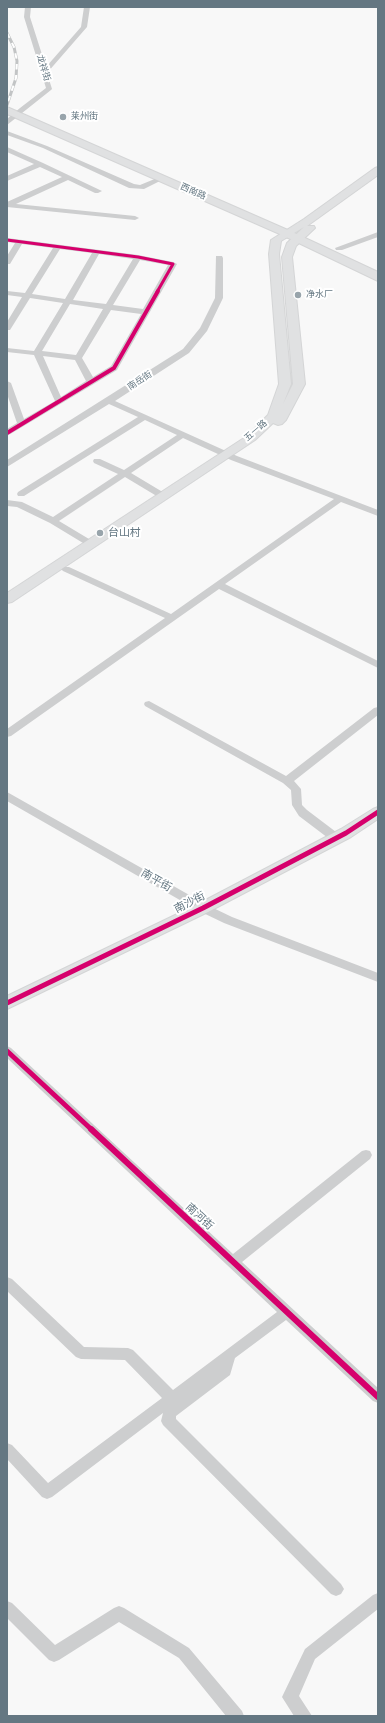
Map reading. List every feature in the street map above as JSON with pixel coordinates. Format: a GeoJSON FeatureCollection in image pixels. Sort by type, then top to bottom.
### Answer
{"type":"FeatureCollection","features":[{"type":"Feature","properties":{"kind":"main road","name":"西南路"},"geometry":{"type":"LineString","coordinates":[[7,102],[15,111],[162,178],[339,248],[378,267]]}},
{"type":"Feature","properties":{"kind":"main road","name":"西南路"},"geometry":{"type":"LineString","coordinates":[[15,111],[296,232],[378,277]]}},
{"type":"Feature","properties":{"kind":"main road","name":"五一路"},"geometry":{"type":"LineString","coordinates":[[7,599],[163,496],[229,456],[261,439],[282,418],[299,384],[287,257],[296,232],[320,212],[378,170]]}},
{"type":"Feature","properties":{"kind":"main road","name":"五一路"},"geometry":{"type":"LineString","coordinates":[[7,608],[229,456],[274,416],[285,384],[274,254],[276,240],[296,232],[378,179]]}},
{"type":"Feature","properties":{"kind":"main road","name":"南沙街"},"geometry":{"type":"LineString","coordinates":[[7,1003],[203,908],[336,838],[366,821],[378,812]]}},
{"type":"Feature","properties":{"kind":"street","name":"龙祥街"},"geometry":{"type":"LineString","coordinates":[[15,111],[49,89],[27,17],[28,7]]}},
{"type":"Feature","properties":{"kind":"street"},"geometry":{"type":"LineString","coordinates":[[44,73],[84,28],[87,7]]}},
{"type":"Feature","properties":{"kind":"street"},"geometry":{"type":"LineString","coordinates":[[7,124],[15,111]]}},
{"type":"Feature","properties":{"kind":"street"},"geometry":{"type":"LineString","coordinates":[[7,133],[45,147],[132,186],[141,187],[162,178]]}},
{"type":"Feature","properties":{"kind":"street"},"geometry":{"type":"LineString","coordinates":[[7,150],[41,164],[98,191]]}},
{"type":"Feature","properties":{"kind":"street"},"geometry":{"type":"LineString","coordinates":[[7,179],[41,164]]}},
{"type":"Feature","properties":{"kind":"street"},"geometry":{"type":"LineString","coordinates":[[8,204],[68,177]]}},
{"type":"Feature","properties":{"kind":"street"},"geometry":{"type":"LineString","coordinates":[[8,204],[134,218]]}},
{"type":"Feature","properties":{"kind":"street"},"geometry":{"type":"LineString","coordinates":[[339,248],[378,234]]}},
{"type":"Feature","properties":{"kind":"street"},"geometry":{"type":"LineString","coordinates":[[7,240],[173,264],[114,368],[7,433]]}},
{"type":"Feature","properties":{"kind":"street"},"geometry":{"type":"LineString","coordinates":[[7,262],[20,242]]}},
{"type":"Feature","properties":{"kind":"street"},"geometry":{"type":"LineString","coordinates":[[7,328],[58,247]]}},
{"type":"Feature","properties":{"kind":"street"},"geometry":{"type":"LineString","coordinates":[[37,353],[97,252]]}},
{"type":"Feature","properties":{"kind":"street"},"geometry":{"type":"LineString","coordinates":[[78,358],[138,258]]}},
{"type":"Feature","properties":{"kind":"street","name":"南岳街"},"geometry":{"type":"LineString","coordinates":[[7,464],[186,351],[204,329],[219,298],[219,258]]}},
{"type":"Feature","properties":{"kind":"street"},"geometry":{"type":"LineString","coordinates":[[7,293],[146,312]]}},
{"type":"Feature","properties":{"kind":"street"},"geometry":{"type":"LineString","coordinates":[[7,350],[78,358]]}},
{"type":"Feature","properties":{"kind":"street"},"geometry":{"type":"LineString","coordinates":[[37,353],[59,402]]}},
{"type":"Feature","properties":{"kind":"street"},"geometry":{"type":"LineString","coordinates":[[78,358],[91,382]]}},
{"type":"Feature","properties":{"kind":"street"},"geometry":{"type":"LineString","coordinates":[[7,383],[22,424]]}},
{"type":"Feature","properties":{"kind":"street"},"geometry":{"type":"LineString","coordinates":[[109,401],[184,434],[229,456],[378,514]]}},
{"type":"Feature","properties":{"kind":"street"},"geometry":{"type":"LineString","coordinates":[[21,494],[144,416]]}},
{"type":"Feature","properties":{"kind":"street"},"geometry":{"type":"LineString","coordinates":[[53,521],[184,434]]}},
{"type":"Feature","properties":{"kind":"street"},"geometry":{"type":"LineString","coordinates":[[97,461],[124,473],[163,496]]}},
{"type":"Feature","properties":{"kind":"street"},"geometry":{"type":"LineString","coordinates":[[7,734],[340,499]]}},
{"type":"Feature","properties":{"kind":"street"},"geometry":{"type":"LineString","coordinates":[[7,503],[19,504],[53,521],[91,544]]}},
{"type":"Feature","properties":{"kind":"street"},"geometry":{"type":"LineString","coordinates":[[66,569],[172,618]]}},
{"type":"Feature","properties":{"kind":"street"},"geometry":{"type":"LineString","coordinates":[[219,585],[378,665]]}},
{"type":"Feature","properties":{"kind":"street"},"geometry":{"type":"LineString","coordinates":[[149,704],[287,781],[296,789],[296,805],[303,813],[336,838]]}},
{"type":"Feature","properties":{"kind":"street"},"geometry":{"type":"LineString","coordinates":[[287,781],[378,710]]}},
{"type":"Feature","properties":{"kind":"street","name":"南平街"},"geometry":{"type":"LineString","coordinates":[[7,796],[203,908],[228,920],[378,978]]}},
{"type":"Feature","properties":{"kind":"street","name":"南河街"},"geometry":{"type":"LineString","coordinates":[[7,1051],[378,1397]]}},
{"type":"Feature","properties":{"kind":"street"},"geometry":{"type":"LineString","coordinates":[[233,1262],[366,1155]]}},
{"type":"Feature","properties":{"kind":"street"},"geometry":{"type":"LineString","coordinates":[[7,1283],[81,1353],[128,1354],[172,1399]]}},
{"type":"Feature","properties":{"kind":"street"},"geometry":{"type":"LineString","coordinates":[[7,1449],[47,1492],[287,1312]]}},
{"type":"Feature","properties":{"kind":"street"},"geometry":{"type":"LineString","coordinates":[[229,1357],[225,1371],[170,1413],[168,1421],[336,1589]]}},
{"type":"Feature","properties":{"kind":"street"},"geometry":{"type":"LineString","coordinates":[[304,1716],[290,1698],[310,1654],[378,1600]]}},
{"type":"Feature","properties":{"kind":"street"},"geometry":{"type":"LineString","coordinates":[[7,1608],[54,1655],[118,1613],[184,1654],[236,1716]]}},
{"type":"Feature","properties":{"kind":"railway"},"geometry":{"type":"LineString","coordinates":[[7,33],[14,47],[17,61],[16,78],[7,105]]}},
{"type":"Feature","properties":{"kind":"cycle path"},"geometry":{"type":"LineString","coordinates":[[7,240],[138,257],[173,264],[114,368],[7,433]]}},
{"type":"Feature","properties":{"kind":"cycle path"},"geometry":{"type":"LineString","coordinates":[[7,1003],[203,908],[346,833],[378,812]]}},
{"type":"Feature","properties":{"kind":"cycle path"},"geometry":{"type":"LineString","coordinates":[[7,1051],[378,1397]]}},
{"type":"Feature","properties":{"kind":"place","name":"莱州街"},"geometry":{"type":"Point","coordinates":[63,117]}},
{"type":"Feature","properties":{"kind":"place","name":"净水厂"},"geometry":{"type":"Point","coordinates":[298,295]}},
{"type":"Feature","properties":{"kind":"place","name":"台山村"},"geometry":{"type":"Point","coordinates":[100,533]}}]}
